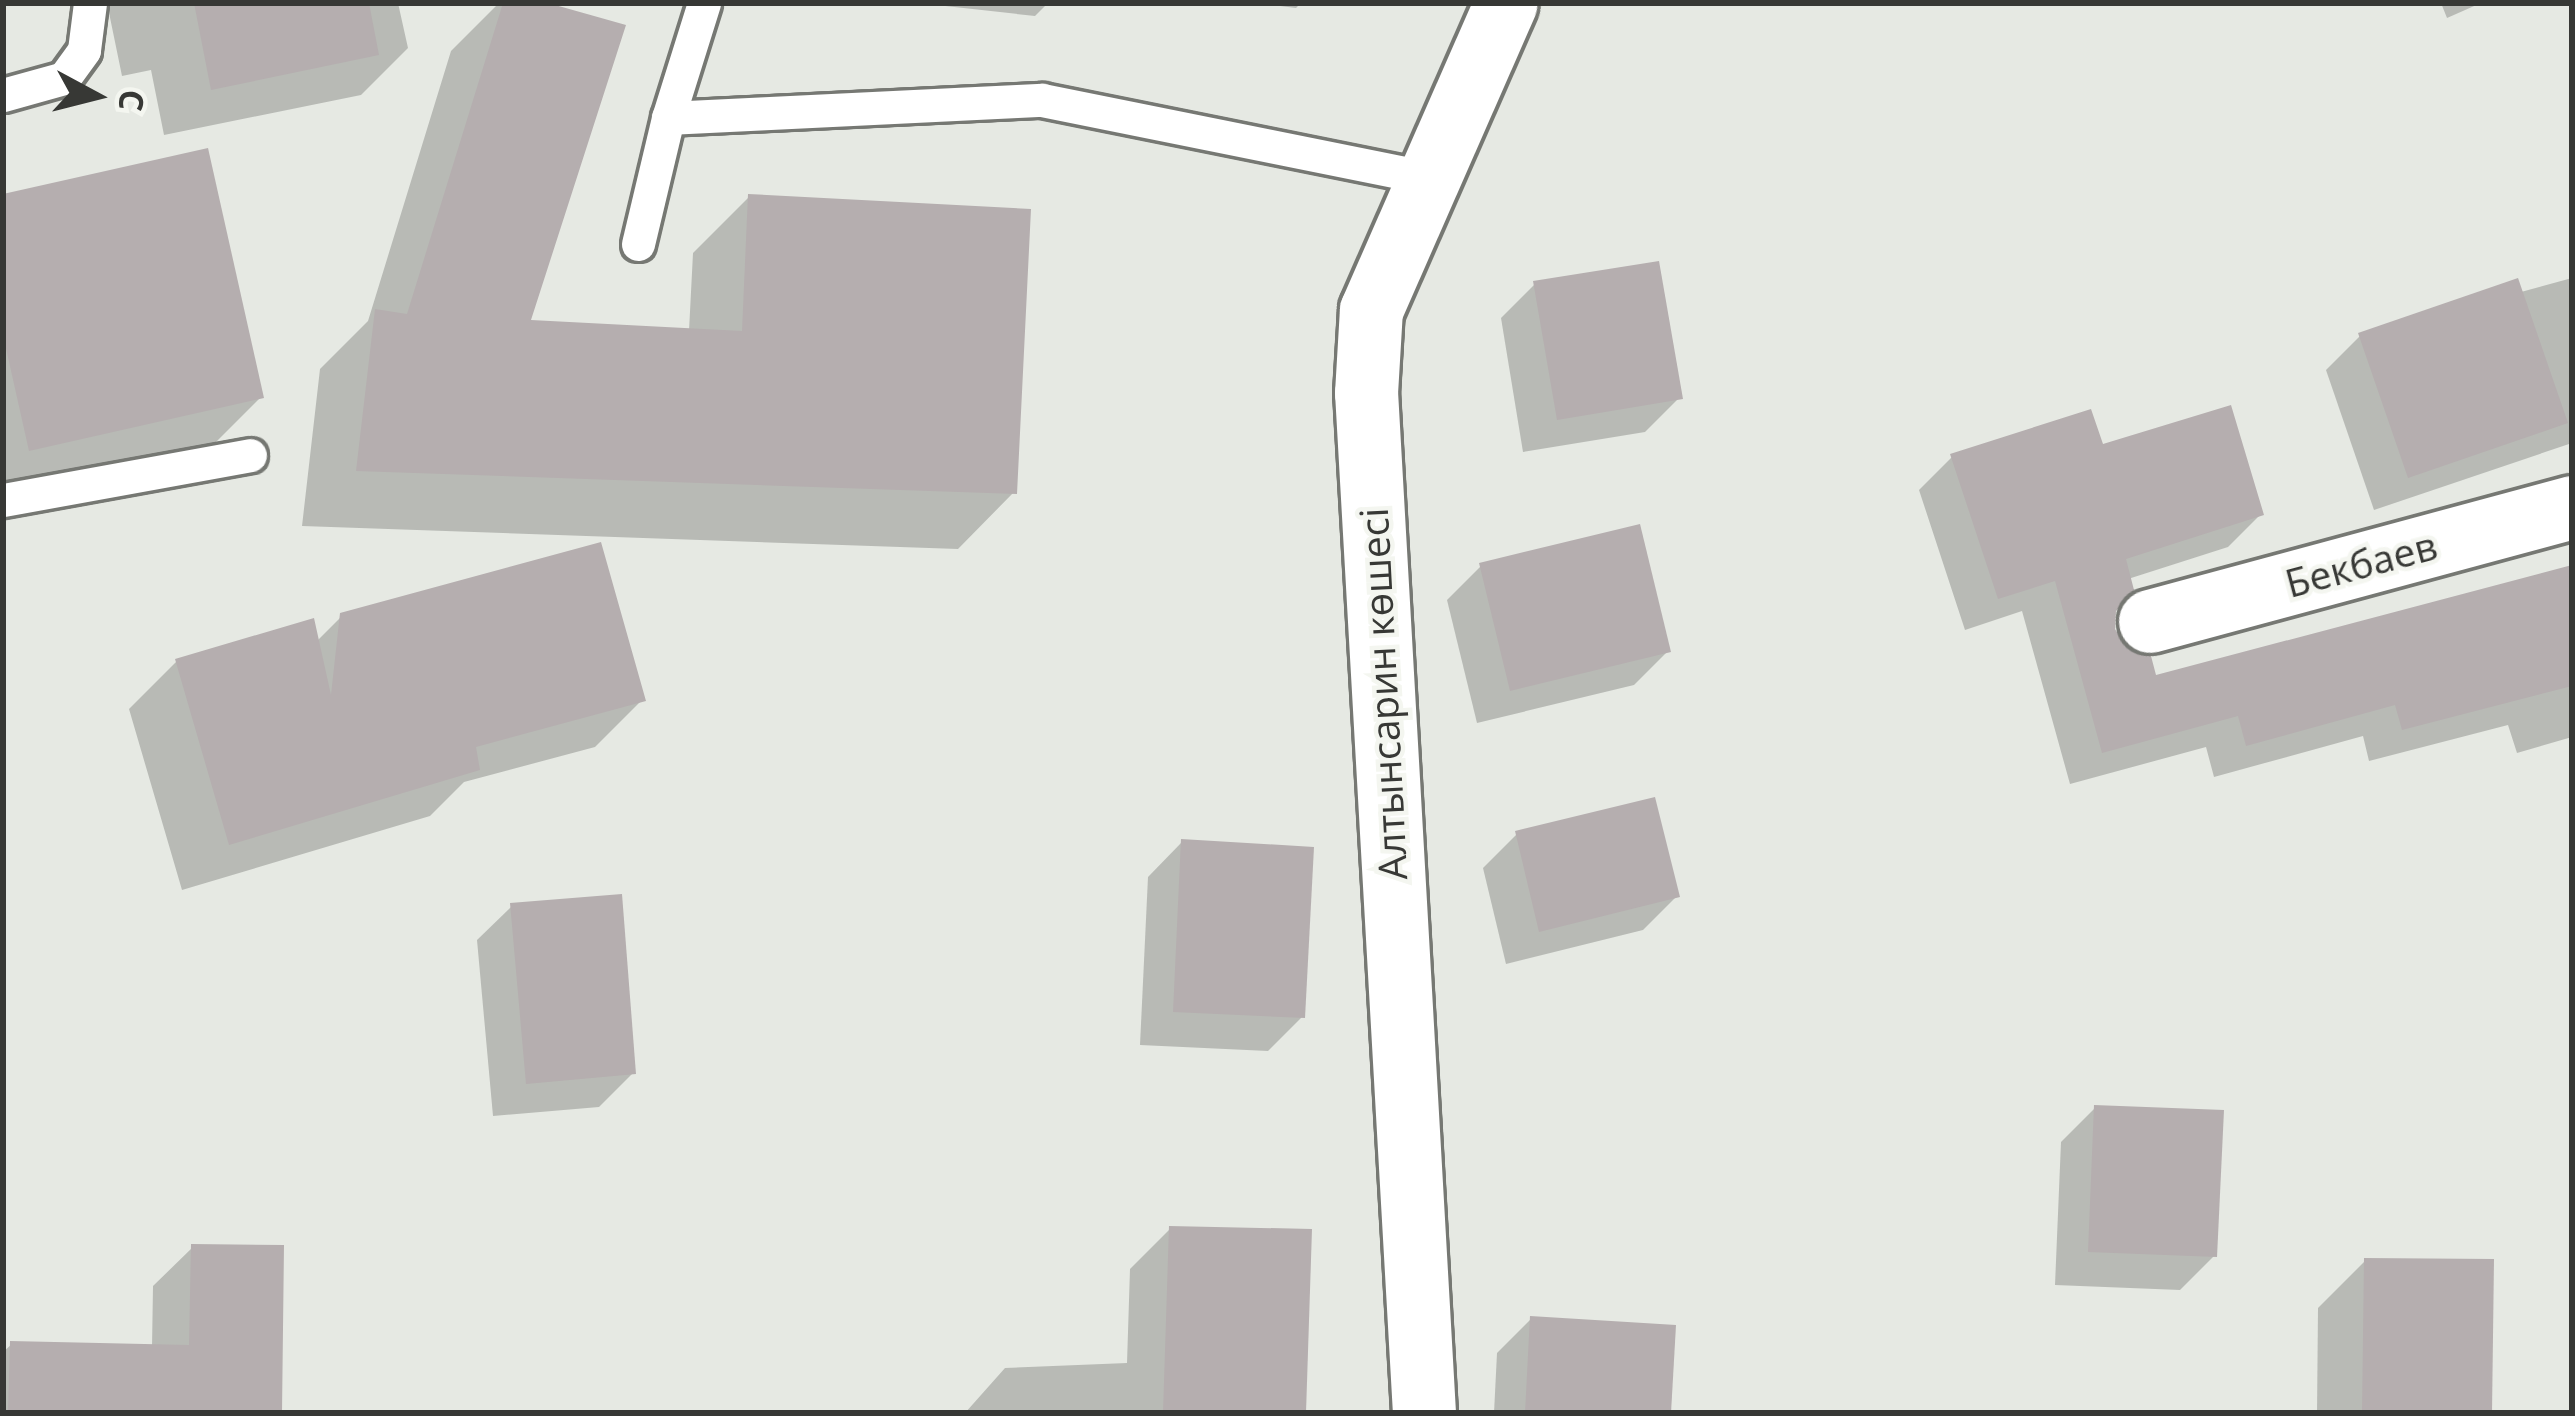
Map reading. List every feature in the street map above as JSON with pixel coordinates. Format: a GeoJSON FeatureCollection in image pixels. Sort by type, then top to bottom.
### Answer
{"type":"FeatureCollection","features":[{"type":"Feature","properties":{"kind":"street","name":"Алтынсарин көшесі"},"geometry":{"type":"LineString","coordinates":[[1424,1413],[1366,393],[1371,310],[1506,3]]}},
{"type":"Feature","properties":{"kind":"street","name":"Бекбаев"},"geometry":{"type":"LineString","coordinates":[[2150,621],[2572,507]]}},
{"type":"Feature","properties":{"kind":"lane"},"geometry":{"type":"LineString","coordinates":[[3,95],[64,78],[84,50],[90,3]]}},
{"type":"Feature","properties":{"kind":"lane"},"geometry":{"type":"LineString","coordinates":[[638,244],[668,118],[704,3]]}},
{"type":"Feature","properties":{"kind":"lane"},"geometry":{"type":"LineString","coordinates":[[668,118],[1042,100],[1430,178]]}},
{"type":"Feature","properties":{"kind":"lane"},"geometry":{"type":"LineString","coordinates":[[3,500],[250,455]]}},
{"type":"Feature","properties":{"kind":"building"},"geometry":{"type":"Polygon","coordinates":[[[194,3],[369,3],[379,55],[211,90],[194,3]]]}},
{"type":"Feature","properties":{"kind":"building"},"geometry":{"type":"Polygon","coordinates":[[[503,3],[548,3],[626,25],[531,320],[742,331],[748,194],[1031,209],[1017,494],[356,471],[375,309],[407,314],[503,3]]]}},
{"type":"Feature","properties":{"kind":"building"},"geometry":{"type":"Polygon","coordinates":[[[208,148],[264,398],[29,451],[3,335],[3,194],[208,148]]]}},
{"type":"Feature","properties":{"kind":"building"},"geometry":{"type":"Polygon","coordinates":[[[1659,261],[1683,399],[1557,420],[1533,281],[1659,261]]]}},
{"type":"Feature","properties":{"kind":"building"},"geometry":{"type":"Polygon","coordinates":[[[2518,278],[2568,423],[2408,478],[2358,333],[2518,278]]]}},
{"type":"Feature","properties":{"kind":"building"},"geometry":{"type":"Polygon","coordinates":[[[2231,405],[2264,515],[2126,559],[2134,590],[2116,611],[2115,629],[2126,647],[2151,656],[2156,675],[2572,565],[2572,686],[2402,730],[2395,705],[2246,746],[2238,716],[2102,753],[2055,581],[1998,599],[1950,454],[2091,409],[2103,444],[2231,405]]]}},
{"type":"Feature","properties":{"kind":"building"},"geometry":{"type":"Polygon","coordinates":[[[1640,524],[1671,652],[1510,691],[1479,563],[1640,524]]]}},
{"type":"Feature","properties":{"kind":"building"},"geometry":{"type":"Polygon","coordinates":[[[601,542],[646,701],[476,747],[480,770],[229,845],[175,659],[314,618],[331,695],[340,613],[601,542]]]}},
{"type":"Feature","properties":{"kind":"building"},"geometry":{"type":"Polygon","coordinates":[[[1655,797],[1680,897],[1539,932],[1515,831],[1655,797]]]}},
{"type":"Feature","properties":{"kind":"building"},"geometry":{"type":"Polygon","coordinates":[[[1181,839],[1314,847],[1305,1018],[1173,1012],[1181,839]]]}},
{"type":"Feature","properties":{"kind":"building"},"geometry":{"type":"Polygon","coordinates":[[[622,894],[636,1074],[526,1084],[510,903],[622,894]]]}},
{"type":"Feature","properties":{"kind":"building"},"geometry":{"type":"Polygon","coordinates":[[[2094,1105],[2224,1110],[2217,1257],[2088,1252],[2094,1105]]]}},
{"type":"Feature","properties":{"kind":"building"},"geometry":{"type":"Polygon","coordinates":[[[1169,1226],[1312,1229],[1306,1413],[1163,1413],[1169,1226]]]}},
{"type":"Feature","properties":{"kind":"building"},"geometry":{"type":"Polygon","coordinates":[[[191,1244],[284,1245],[282,1413],[8,1413],[10,1341],[189,1345],[191,1244]]]}},
{"type":"Feature","properties":{"kind":"building"},"geometry":{"type":"Polygon","coordinates":[[[2364,1258],[2494,1259],[2492,1413],[2362,1413],[2364,1258]]]}},
{"type":"Feature","properties":{"kind":"building"},"geometry":{"type":"Polygon","coordinates":[[[1530,1316],[1676,1325],[1671,1413],[1525,1413],[1530,1316]]]}}]}
